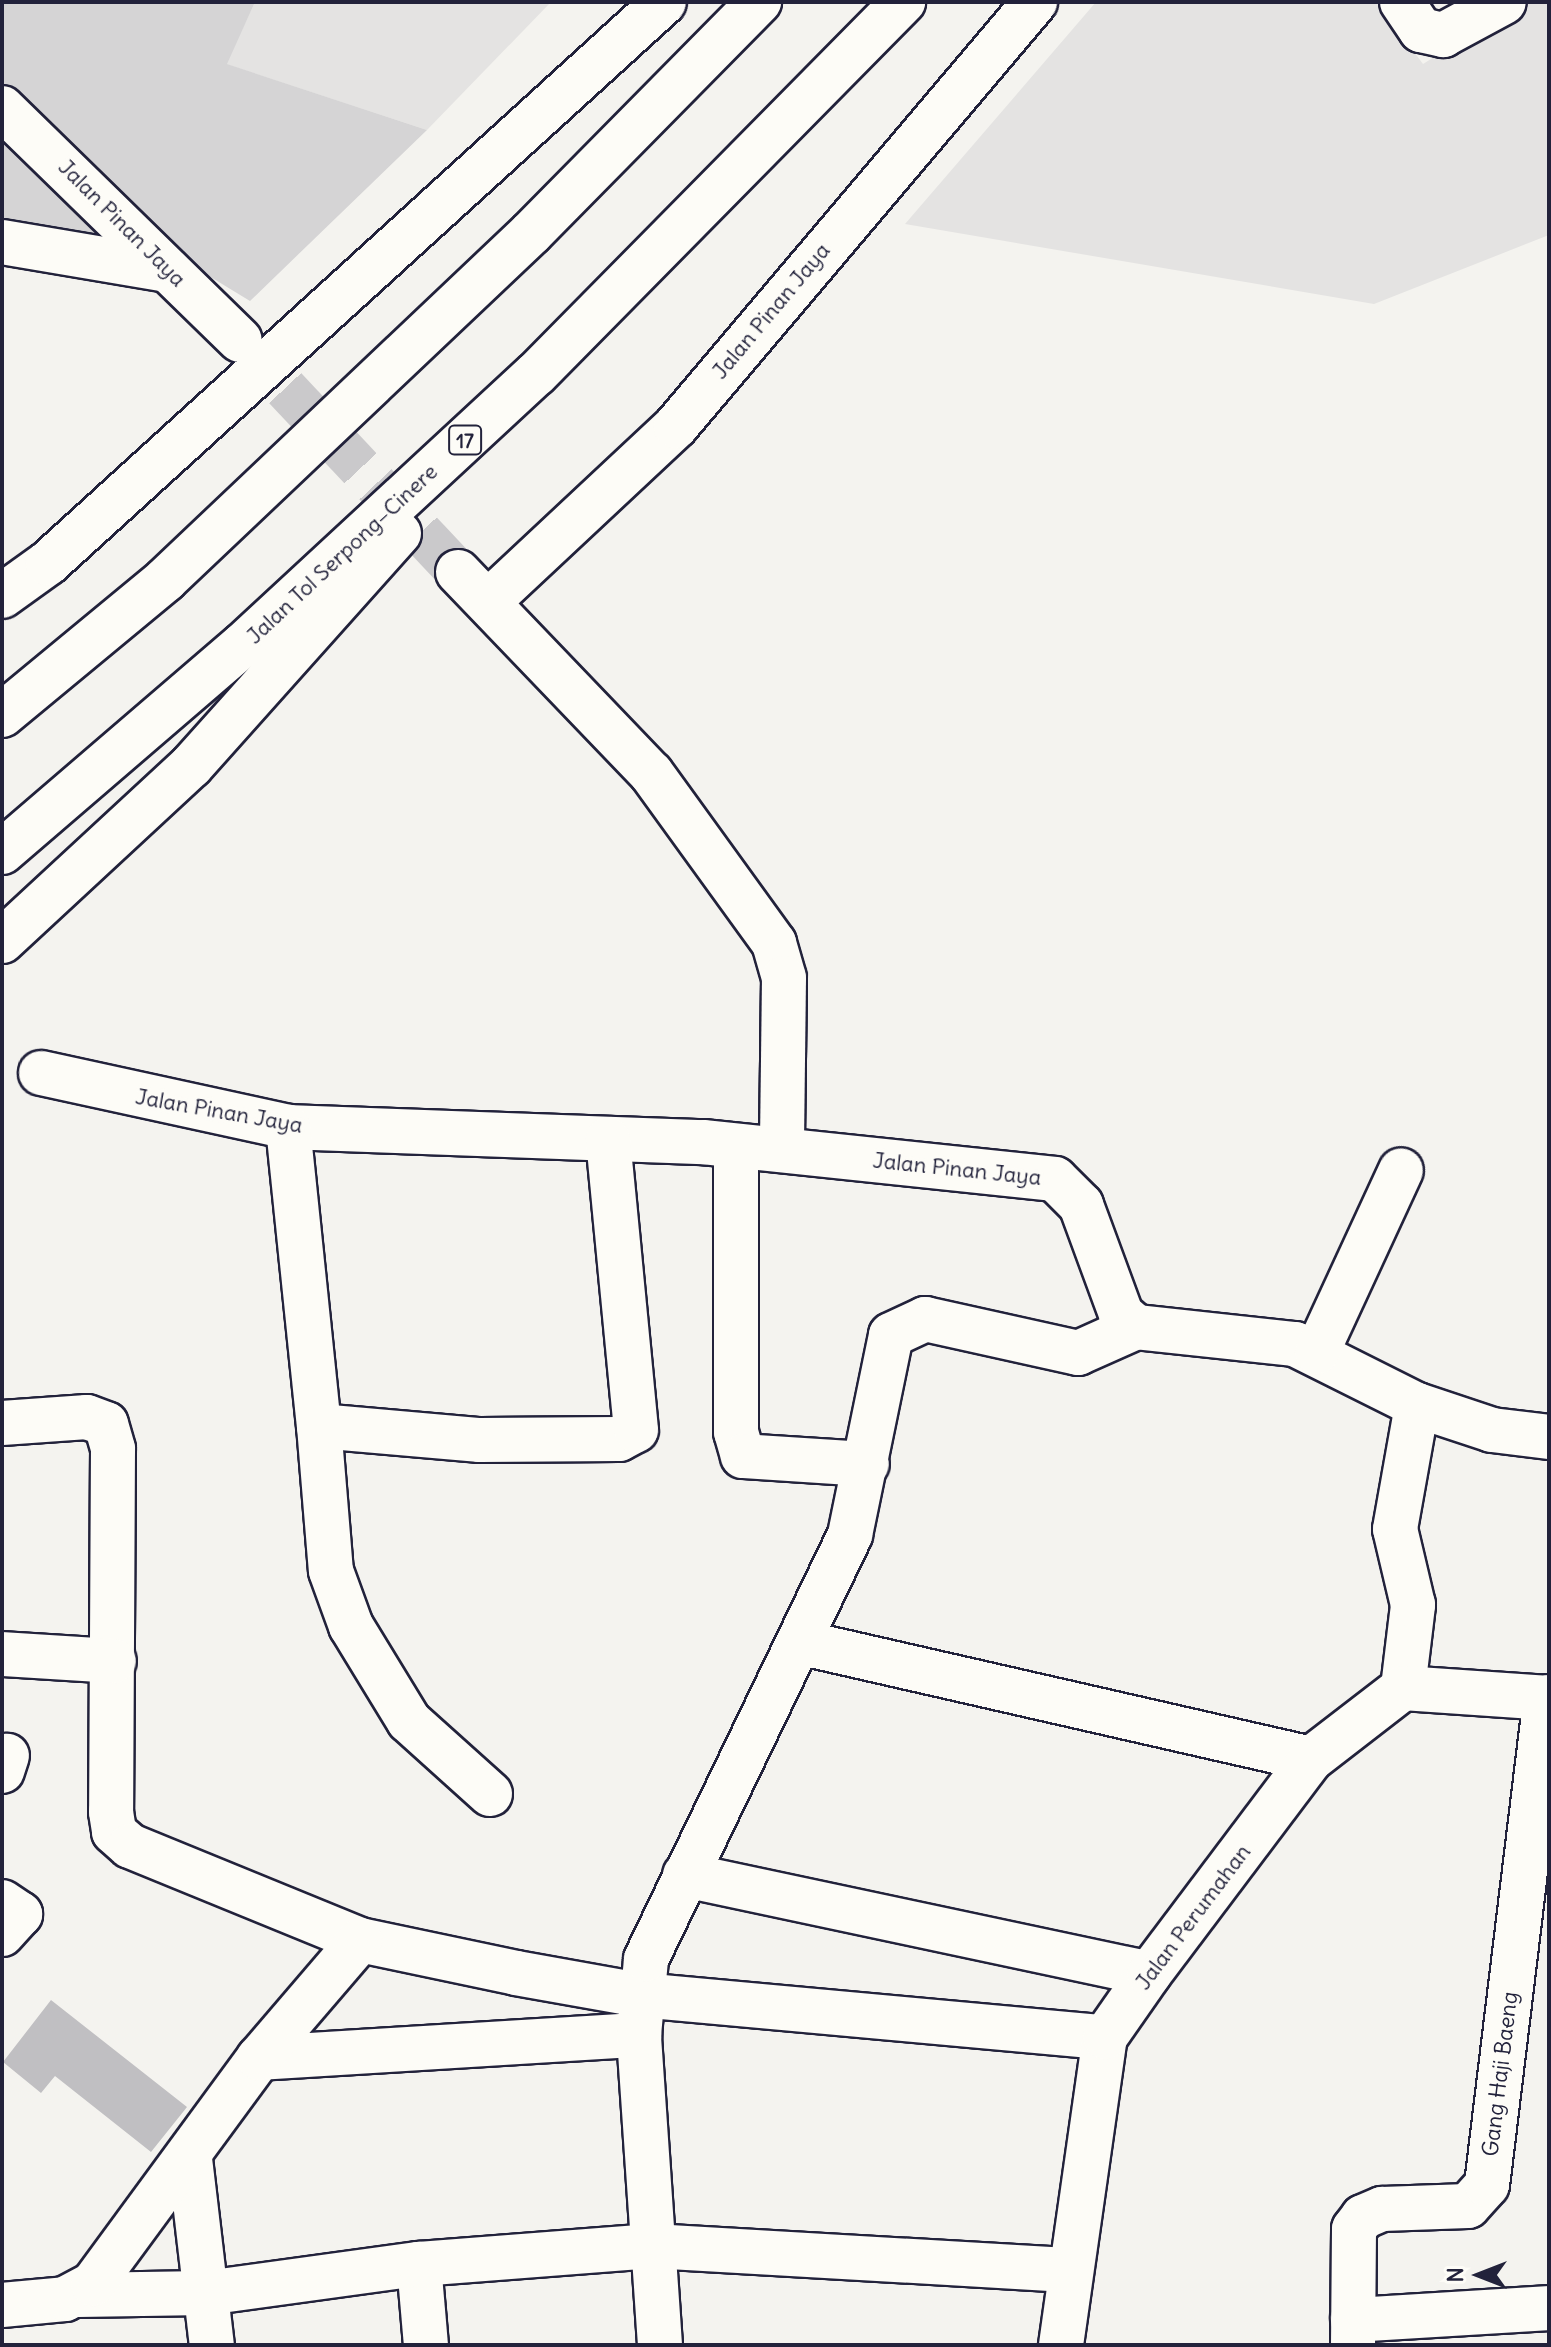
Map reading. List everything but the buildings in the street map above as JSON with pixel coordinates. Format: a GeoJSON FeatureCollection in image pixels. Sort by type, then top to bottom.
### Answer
{"type":"FeatureCollection","features":[{"type":"Feature","properties":{"kind":"main road"},"geometry":{"type":"LineString","coordinates":[[2,596],[48,563],[664,2]]}},
{"type":"Feature","properties":{"kind":"main road"},"geometry":{"type":"LineString","coordinates":[[2,715],[177,569],[531,233],[759,2]]}},
{"type":"Feature","properties":{"kind":"main road","name":"Jalan Tol Serpong–Cinere"},"geometry":{"type":"LineString","coordinates":[[2,852],[243,645],[536,374],[903,2]]}},
{"type":"Feature","properties":{"kind":"main road","name":"Jalan Pinan Jaya"},"geometry":{"type":"LineString","coordinates":[[488,602],[676,426],[1035,2]]}},
{"type":"Feature","properties":{"kind":"main road"},"geometry":{"type":"LineString","coordinates":[[1402,2],[1421,30],[1443,35],[1504,2]]}},
{"type":"Feature","properties":{"kind":"main road","name":"Jalan Pinan Jaya"},"geometry":{"type":"LineString","coordinates":[[2,108],[240,340]]}},
{"type":"Feature","properties":{"kind":"main road"},"geometry":{"type":"LineString","coordinates":[[2,242],[168,270]]}},
{"type":"Feature","properties":{"kind":"main road"},"geometry":{"type":"LineString","coordinates":[[2,941],[276,677],[536,374]]}},
{"type":"Feature","properties":{"kind":"main road"},"geometry":{"type":"LineString","coordinates":[[458,572],[651,773],[774,943],[784,978],[782,1150]]}},
{"type":"Feature","properties":{"kind":"main road","name":"Jalan Pinan Jaya"},"geometry":{"type":"LineString","coordinates":[[41,1073],[288,1127],[736,1146],[1055,1179],[1081,1205],[1121,1314],[1136,1327]]}},
{"type":"Feature","properties":{"kind":"main road"},"geometry":{"type":"LineString","coordinates":[[288,1127],[331,1571],[351,1626],[409,1721],[490,1794]]}},
{"type":"Feature","properties":{"kind":"main road"},"geometry":{"type":"LineString","coordinates":[[319,1426],[480,1440],[619,1439],[636,1430],[608,1139]]}},
{"type":"Feature","properties":{"kind":"main road"},"geometry":{"type":"LineString","coordinates":[[736,1146],[736,1432],[743,1456],[867,1464]]}},
{"type":"Feature","properties":{"kind":"main road"},"geometry":{"type":"LineString","coordinates":[[1317,1352],[1401,1170]]}},
{"type":"Feature","properties":{"kind":"main road"},"geometry":{"type":"LineString","coordinates":[[660,2345],[640,2015],[646,1959],[685,1875],[803,1643],[850,1535],[867,1464],[886,1347],[902,1327],[925,1319],[1078,1353],[1136,1327],[1317,1352],[1417,1405],[1492,1430],[1549,1437]]}},
{"type":"Feature","properties":{"kind":"main road"},"geometry":{"type":"LineString","coordinates":[[1417,1405],[1395,1529],[1413,1605],[1403,1688],[1547,1698]]}},
{"type":"Feature","properties":{"kind":"main road"},"geometry":{"type":"LineString","coordinates":[[2,1423],[87,1417],[106,1424],[113,1449],[114,1832],[130,1846],[360,1940],[640,2015]]}},
{"type":"Feature","properties":{"kind":"main road"},"geometry":{"type":"LineString","coordinates":[[803,1643],[1311,1759]]}},
{"type":"Feature","properties":{"kind":"main road"},"geometry":{"type":"LineString","coordinates":[[2,1654],[114,1661]]}},
{"type":"Feature","properties":{"kind":"main road","name":"Jalan Perumahan"},"geometry":{"type":"LineString","coordinates":[[1061,2345],[1067,2270],[1105,2037],[1311,1759],[1403,1688]]}},
{"type":"Feature","properties":{"kind":"main road","name":"Gang Haji Baeng"},"geometry":{"type":"LineString","coordinates":[[1353,2332],[1354,2229],[1363,2217],[1382,2209],[1468,2206],[1487,2185],[1547,1698]]}},
{"type":"Feature","properties":{"kind":"main road"},"geometry":{"type":"LineString","coordinates":[[685,1875],[1149,1974]]}},
{"type":"Feature","properties":{"kind":"main road"},"geometry":{"type":"LineString","coordinates":[[2,1902],[20,1914],[2,1934]]}},
{"type":"Feature","properties":{"kind":"main road"},"geometry":{"type":"LineString","coordinates":[[78,2295],[190,2159],[259,2058],[360,1940]]}},
{"type":"Feature","properties":{"kind":"main road"},"geometry":{"type":"LineString","coordinates":[[259,2058],[640,2015],[1105,2037]]}},
{"type":"Feature","properties":{"kind":"main road"},"geometry":{"type":"LineString","coordinates":[[190,2159],[212,2345]]}},
{"type":"Feature","properties":{"kind":"main road"},"geometry":{"type":"LineString","coordinates":[[2,2305],[78,2295],[206,2293],[419,2264],[652,2246],[1067,2270]]}},
{"type":"Feature","properties":{"kind":"main road"},"geometry":{"type":"LineString","coordinates":[[419,2264],[426,2345]]}},
{"type":"Feature","properties":{"kind":"main road"},"geometry":{"type":"LineString","coordinates":[[1353,2332],[1549,2308]]}},
{"type":"Feature","properties":{"kind":"shaded area"},"geometry":{"type":"Polygon","coordinates":[[[2,2],[255,2],[227,64],[427,130],[250,301],[163,248],[2,227],[2,2]]]}},
{"type":"Feature","properties":{"kind":"shaded area"},"geometry":{"type":"Polygon","coordinates":[[[255,2],[551,2],[427,130],[226,64],[255,2]]]}},
{"type":"Feature","properties":{"kind":"shaded area"},"geometry":{"type":"Polygon","coordinates":[[[1096,2],[1377,2],[1423,64],[1522,2],[1549,2],[1549,235],[1374,304],[905,224],[1096,2]]]}},
{"type":"Feature","properties":{"kind":"tunnel"},"geometry":{"type":"LineString","coordinates":[[240,340],[458,572]]}}]}
